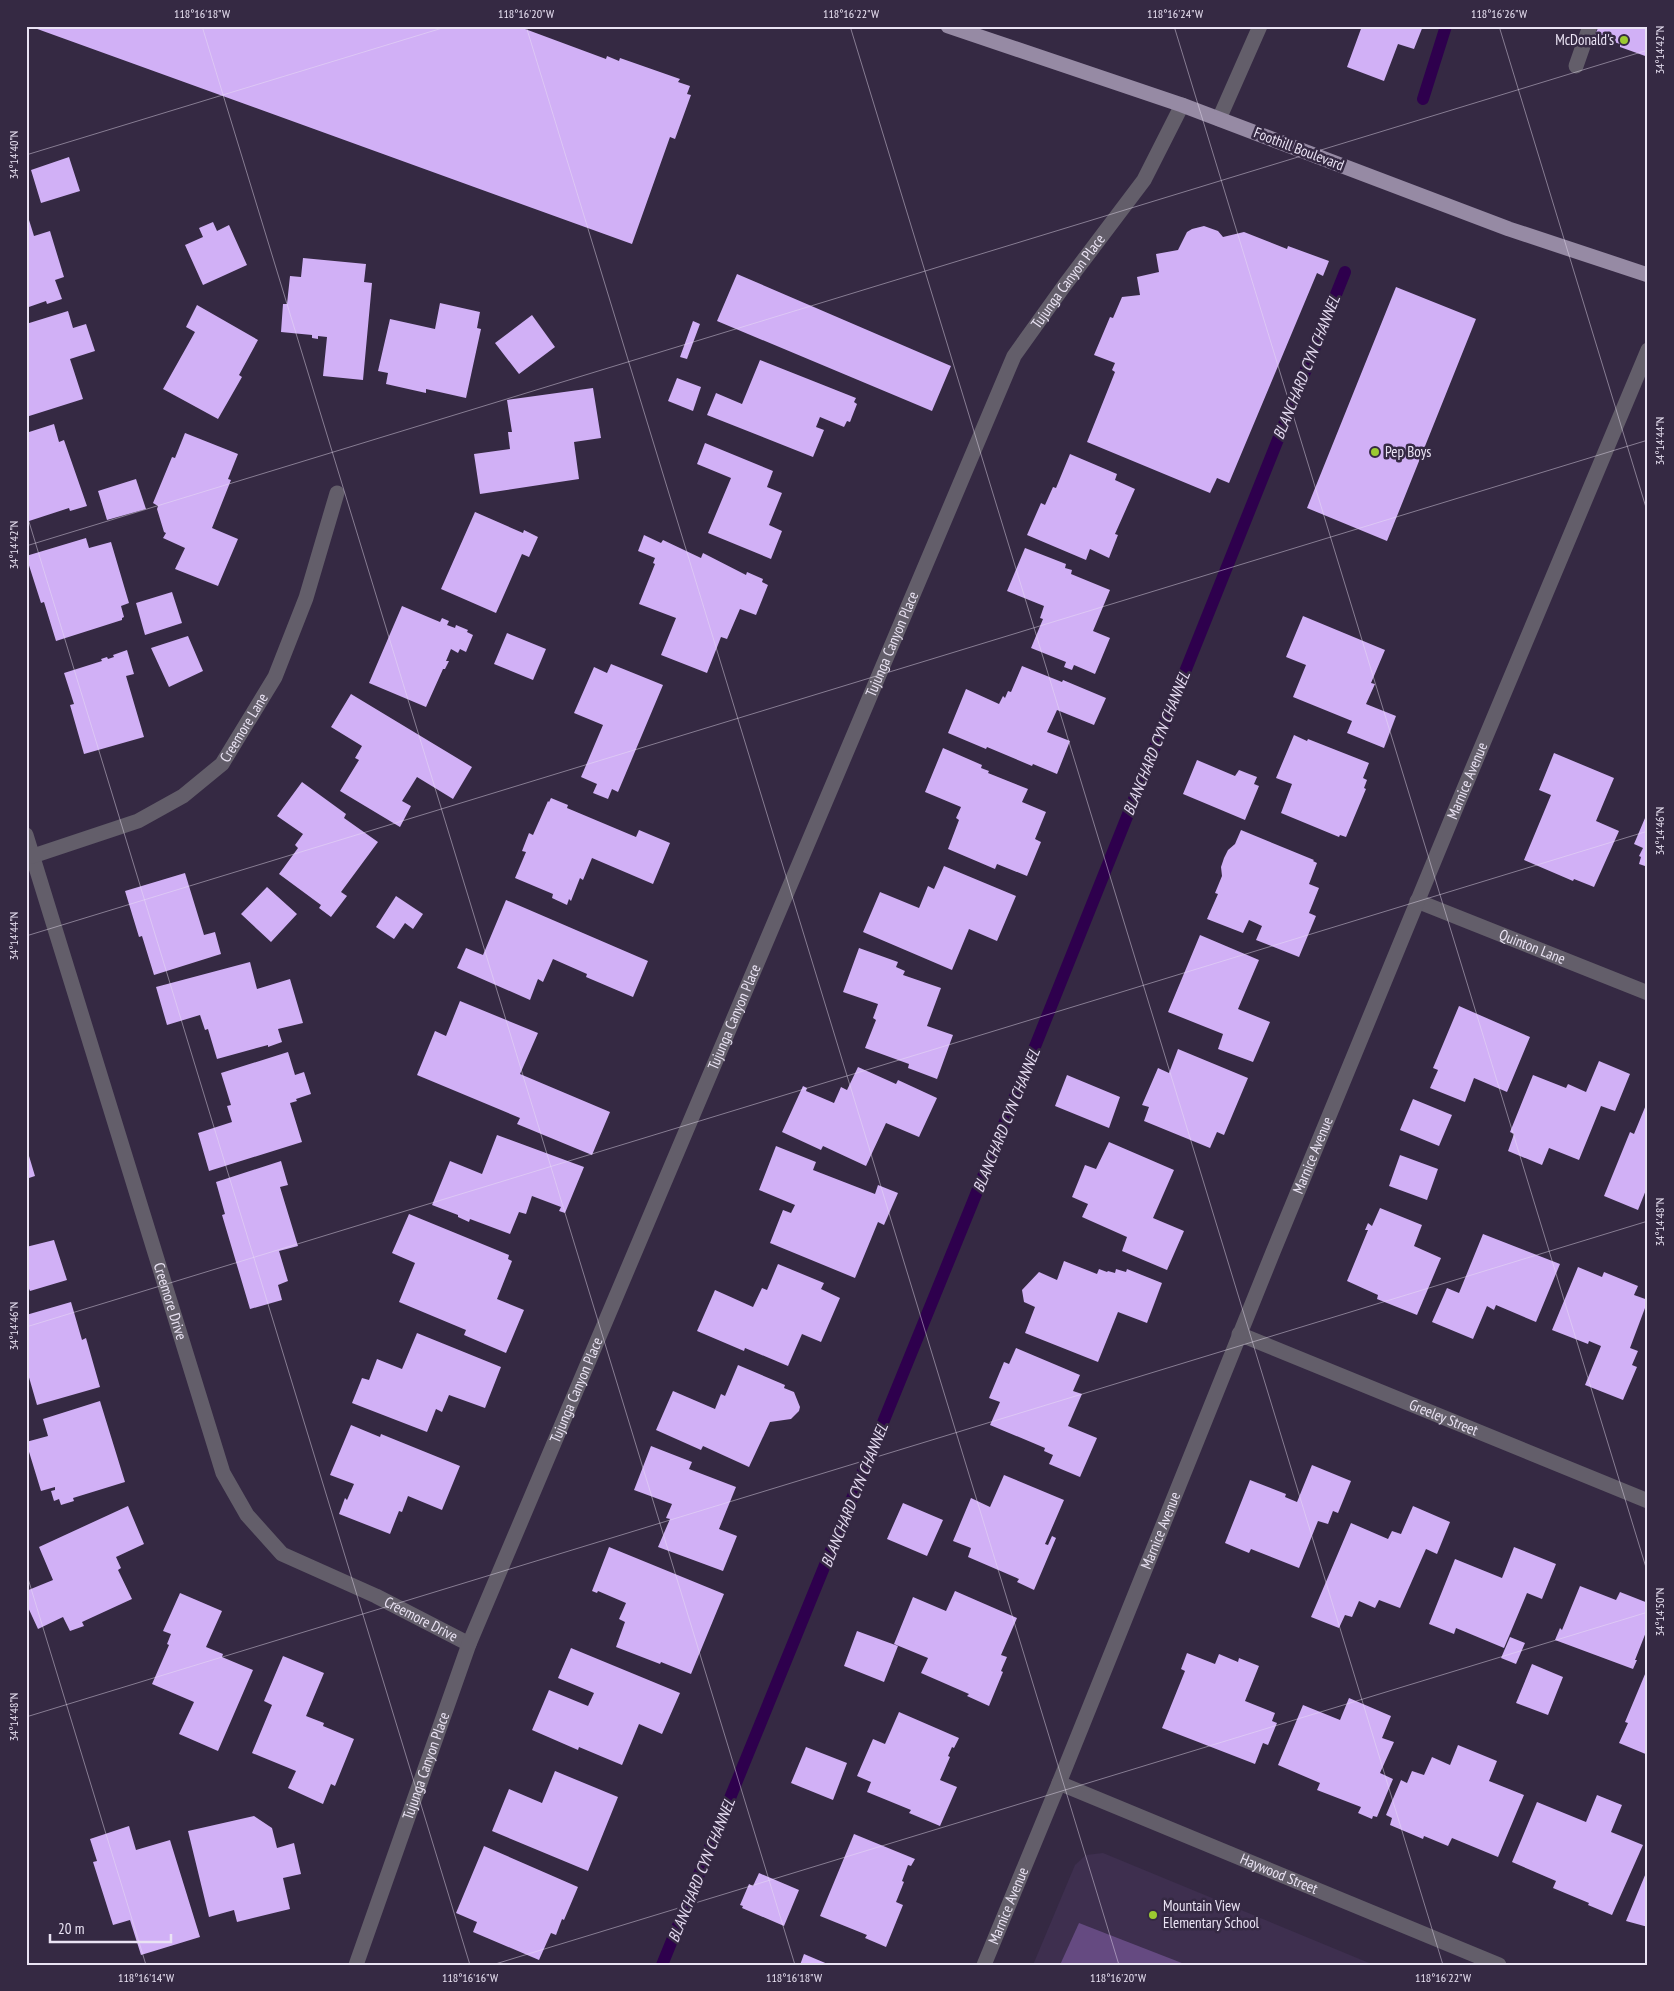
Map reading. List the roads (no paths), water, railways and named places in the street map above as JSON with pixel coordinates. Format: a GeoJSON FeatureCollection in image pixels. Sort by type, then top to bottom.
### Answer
{"type":"FeatureCollection","features":[{"type":"Feature","properties":{"kind":"main road","name":"Foothill Boulevard"},"geometry":{"type":"LineString","coordinates":[[948,26],[1182,105],[1509,229],[1648,275]]}},
{"type":"Feature","properties":{"kind":"street"},"geometry":{"type":"LineString","coordinates":[[1219,119],[1260,26]]}},
{"type":"Feature","properties":{"kind":"street"},"geometry":{"type":"LineString","coordinates":[[1576,66],[1590,26]]}},
{"type":"Feature","properties":{"kind":"street","name":"Tujunga Canyon Place"},"geometry":{"type":"LineString","coordinates":[[356,1965],[469,1644],[1014,356],[1144,180],[1182,105]]}},
{"type":"Feature","properties":{"kind":"street","name":"Marnice Avenue"},"geometry":{"type":"LineString","coordinates":[[984,1965],[1060,1783],[1239,1334],[1417,901],[1648,350]]}},
{"type":"Feature","properties":{"kind":"street","name":"Creemore Lane"},"geometry":{"type":"LineString","coordinates":[[33,856],[138,821],[184,796],[222,764],[275,677],[306,598],[337,493]]}},
{"type":"Feature","properties":{"kind":"street","name":"Creemore Drive"},"geometry":{"type":"LineString","coordinates":[[26,835],[222,1473],[247,1515],[282,1554],[376,1596],[469,1644]]}},
{"type":"Feature","properties":{"kind":"street","name":"Quinton Lane"},"geometry":{"type":"LineString","coordinates":[[1417,901],[1648,993]]}},
{"type":"Feature","properties":{"kind":"street","name":"Greeley Street"},"geometry":{"type":"LineString","coordinates":[[1239,1334],[1648,1501]]}},
{"type":"Feature","properties":{"kind":"street","name":"Haywood Street"},"geometry":{"type":"LineString","coordinates":[[1060,1783],[1499,1965]]}},
{"type":"Feature","properties":{"kind":"waterway","name":"BLANCHARD CYN CHANNEL"},"geometry":{"type":"LineString","coordinates":[[1423,99],[1446,26]]}},
{"type":"Feature","properties":{"kind":"waterway","name":"BLANCHARD CYN CHANNEL"},"geometry":{"type":"LineString","coordinates":[[662,1965],[972,1204],[1345,272]]}},
{"type":"Feature","properties":{"kind":"place","name":"McDonald's"},"geometry":{"type":"Point","coordinates":[1624,40]}},
{"type":"Feature","properties":{"kind":"place","name":"Pep Boys"},"geometry":{"type":"Point","coordinates":[1375,452]}},
{"type":"Feature","properties":{"kind":"place","name":"Mountain View Elementary School"},"geometry":{"type":"Point","coordinates":[1153,1915]}}]}
